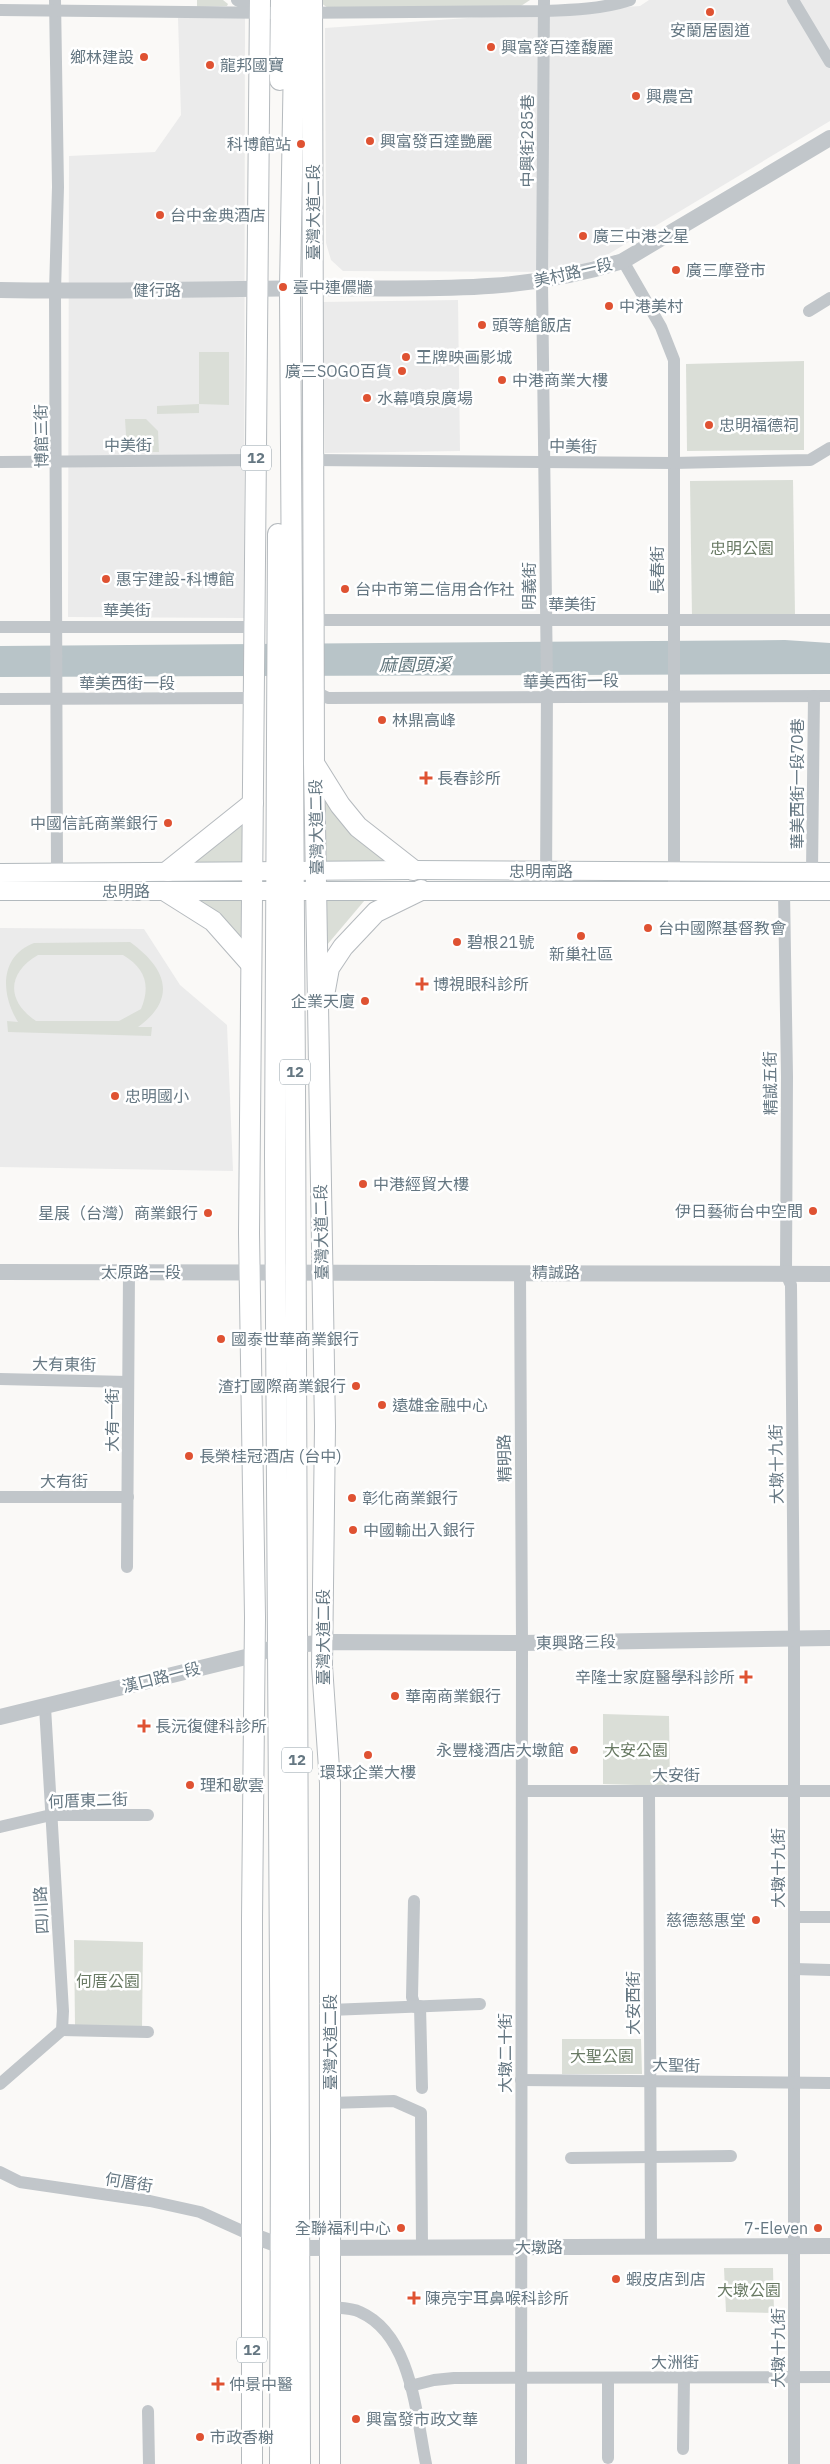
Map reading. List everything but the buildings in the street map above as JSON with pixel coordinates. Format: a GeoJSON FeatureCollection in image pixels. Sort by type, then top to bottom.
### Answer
{"type":"FeatureCollection","features":[{"type":"Feature","properties":{"kind":"main road","name":"12"},"geometry":{"type":"LineString","coordinates":[[252,2464],[251,2235],[254,1655],[250,1272],[251,964],[260,6]]}},
{"type":"Feature","properties":{"kind":"main road","name":"臺灣大道二段"},"geometry":{"type":"LineString","coordinates":[[296,6],[313,288],[314,764],[318,891],[318,1034],[325,1426],[322,1666],[330,1783],[330,2464]]}},
{"type":"Feature","properties":{"kind":"main road","name":"臺灣大道二段"},"geometry":{"type":"LineString","coordinates":[[296,6],[284,289],[284,871],[290,2247],[300,2464]]}},
{"type":"Feature","properties":{"kind":"main road"},"geometry":{"type":"LineString","coordinates":[[314,764],[340,806],[358,827],[413,870]]}},
{"type":"Feature","properties":{"kind":"main road"},"geometry":{"type":"LineString","coordinates":[[168,871],[253,803]]}},
{"type":"Feature","properties":{"kind":"main road","name":"忠明南路"},"geometry":{"type":"LineString","coordinates":[[252,872],[413,870],[830,872]]}},
{"type":"Feature","properties":{"kind":"main road","name":"忠明路"},"geometry":{"type":"LineString","coordinates":[[0,873],[252,872]]}},
{"type":"Feature","properties":{"kind":"main road"},"geometry":{"type":"LineString","coordinates":[[318,1034],[329,968],[342,947],[376,912],[421,890]]}},
{"type":"Feature","properties":{"kind":"main road","name":"忠明南路"},"geometry":{"type":"LineString","coordinates":[[253,892],[421,890],[830,891]]}},
{"type":"Feature","properties":{"kind":"main road","name":"忠明路"},"geometry":{"type":"LineString","coordinates":[[0,891],[253,892]]}},
{"type":"Feature","properties":{"kind":"main road"},"geometry":{"type":"LineString","coordinates":[[168,892],[213,921],[251,964]]}},
{"type":"Feature","properties":{"kind":"main road","name":"臺灣大道二段"},"geometry":{"type":"LineString","coordinates":[[280,2464],[290,2247]]}},
{"type":"Feature","properties":{"kind":"street"},"geometry":{"type":"LineString","coordinates":[[184,11],[194,0]]}},
{"type":"Feature","properties":{"kind":"street"},"geometry":{"type":"LineString","coordinates":[[237,0],[260,6]]}},
{"type":"Feature","properties":{"kind":"street"},"geometry":{"type":"LineString","coordinates":[[0,10],[55,5],[184,11],[260,6],[544,5],[597,8],[630,0]]}},
{"type":"Feature","properties":{"kind":"street"},"geometry":{"type":"LineString","coordinates":[[793,0],[830,62]]}},
{"type":"Feature","properties":{"kind":"street","name":"博館三街"},"geometry":{"type":"LineString","coordinates":[[55,5],[58,187],[55,291],[58,461],[57,872]]}},
{"type":"Feature","properties":{"kind":"street","name":"中興街285巷"},"geometry":{"type":"LineString","coordinates":[[542,281],[544,5]]}},
{"type":"Feature","properties":{"kind":"street","name":"美村路一段"},"geometry":{"type":"LineString","coordinates":[[313,288],[461,288],[542,281],[586,272],[623,261],[830,138]]}},
{"type":"Feature","properties":{"kind":"street","name":"長春街"},"geometry":{"type":"LineString","coordinates":[[623,261],[661,327],[674,360],[672,463],[674,891]]}},
{"type":"Feature","properties":{"kind":"street","name":"明義街"},"geometry":{"type":"LineString","coordinates":[[542,281],[547,685],[546,891]]}},
{"type":"Feature","properties":{"kind":"street","name":"健行路"},"geometry":{"type":"LineString","coordinates":[[0,290],[313,288]]}},
{"type":"Feature","properties":{"kind":"street"},"geometry":{"type":"LineString","coordinates":[[809,311],[830,298]]}},
{"type":"Feature","properties":{"kind":"street","name":"中美街"},"geometry":{"type":"LineString","coordinates":[[312,460],[672,463],[810,460],[830,448]]}},
{"type":"Feature","properties":{"kind":"street","name":"中美街"},"geometry":{"type":"LineString","coordinates":[[0,462],[256,460]]}},
{"type":"Feature","properties":{"kind":"street","name":"華美街"},"geometry":{"type":"LineString","coordinates":[[313,620],[545,626],[673,625],[830,620]]}},
{"type":"Feature","properties":{"kind":"street","name":"華美街"},"geometry":{"type":"LineString","coordinates":[[0,627],[57,630],[254,627]]}},
{"type":"Feature","properties":{"kind":"street","name":"華美西街一段"},"geometry":{"type":"LineString","coordinates":[[314,691],[328,698],[546,699],[673,694],[830,696]]}},
{"type":"Feature","properties":{"kind":"street","name":"華美西街一段"},"geometry":{"type":"LineString","coordinates":[[0,699],[58,696],[254,698]]}},
{"type":"Feature","properties":{"kind":"street","name":"華美西街一段70巷"},"geometry":{"type":"LineString","coordinates":[[812,872],[814,696]]}},
{"type":"Feature","properties":{"kind":"street","name":"精誠五街"},"geometry":{"type":"LineString","coordinates":[[784,892],[786,1274]]}},
{"type":"Feature","properties":{"kind":"street","name":"太原路一段"},"geometry":{"type":"LineString","coordinates":[[0,1272],[285,1272]]}},
{"type":"Feature","properties":{"kind":"street","name":"大有一街"},"geometry":{"type":"LineString","coordinates":[[128,1567],[129,1272]]}},
{"type":"Feature","properties":{"kind":"street","name":"精誠路"},"geometry":{"type":"LineString","coordinates":[[285,1272],[830,1274]]}},
{"type":"Feature","properties":{"kind":"street","name":"精明路"},"geometry":{"type":"LineString","coordinates":[[520,1272],[522,1643]]}},
{"type":"Feature","properties":{"kind":"street","name":"大墩十九街"},"geometry":{"type":"LineString","coordinates":[[786,1274],[791,1285],[794,1638],[794,2464]]}},
{"type":"Feature","properties":{"kind":"street","name":"大有東街"},"geometry":{"type":"LineString","coordinates":[[0,1379],[128,1382]]}},
{"type":"Feature","properties":{"kind":"street","name":"大有街"},"geometry":{"type":"LineString","coordinates":[[0,1497],[128,1497]]}},
{"type":"Feature","properties":{"kind":"street","name":"東興路三段"},"geometry":{"type":"LineString","coordinates":[[323,1642],[522,1643],[830,1638]]}},
{"type":"Feature","properties":{"kind":"street","name":"漢口路一段"},"geometry":{"type":"LineString","coordinates":[[0,1717],[254,1655],[287,1645],[323,1642]]}},
{"type":"Feature","properties":{"kind":"street","name":"大墩二十街"},"geometry":{"type":"LineString","coordinates":[[521,2464],[522,1643]]}},
{"type":"Feature","properties":{"kind":"street","name":"四川路"},"geometry":{"type":"LineString","coordinates":[[45,1707],[63,2011],[62,2030]]}},
{"type":"Feature","properties":{"kind":"street","name":"大安街"},"geometry":{"type":"LineString","coordinates":[[522,1791],[830,1791]]}},
{"type":"Feature","properties":{"kind":"street","name":"大安西街"},"geometry":{"type":"LineString","coordinates":[[649,1791],[651,2246]]}},
{"type":"Feature","properties":{"kind":"street","name":"何厝東二街"},"geometry":{"type":"LineString","coordinates":[[0,1827],[51,1815],[148,1815]]}},
{"type":"Feature","properties":{"kind":"street"},"geometry":{"type":"LineString","coordinates":[[414,1901],[412,1997],[418,2007],[422,2088]]}},
{"type":"Feature","properties":{"kind":"street"},"geometry":{"type":"LineString","coordinates":[[794,1916],[830,1917]]}},
{"type":"Feature","properties":{"kind":"street"},"geometry":{"type":"LineString","coordinates":[[794,1969],[830,1970]]}},
{"type":"Feature","properties":{"kind":"street"},"geometry":{"type":"LineString","coordinates":[[330,2010],[480,2004]]}},
{"type":"Feature","properties":{"kind":"street"},"geometry":{"type":"LineString","coordinates":[[0,2084],[62,2030],[148,2032]]}},
{"type":"Feature","properties":{"kind":"street","name":"大聖街"},"geometry":{"type":"LineString","coordinates":[[521,2080],[830,2083]]}},
{"type":"Feature","properties":{"kind":"street"},"geometry":{"type":"LineString","coordinates":[[330,2103],[394,2101],[421,2113],[422,2247]]}},
{"type":"Feature","properties":{"kind":"street"},"geometry":{"type":"LineString","coordinates":[[571,2158],[731,2156]]}},
{"type":"Feature","properties":{"kind":"street","name":"何厝街"},"geometry":{"type":"LineString","coordinates":[[0,2172],[20,2182],[150,2202],[200,2212],[251,2235]]}},
{"type":"Feature","properties":{"kind":"street","name":"大墩路"},"geometry":{"type":"LineString","coordinates":[[251,2235],[290,2247],[830,2246]]}},
{"type":"Feature","properties":{"kind":"street"},"geometry":{"type":"LineString","coordinates":[[330,2307],[358,2311],[373,2318],[387,2332],[397,2346],[410,2386],[426,2464]]}},
{"type":"Feature","properties":{"kind":"street","name":"大洲街"},"geometry":{"type":"LineString","coordinates":[[410,2386],[434,2380],[454,2378],[830,2377]]}},
{"type":"Feature","properties":{"kind":"street"},"geometry":{"type":"LineString","coordinates":[[608,2378],[608,2458]]}},
{"type":"Feature","properties":{"kind":"street"},"geometry":{"type":"LineString","coordinates":[[683,2449],[684,2378]]}},
{"type":"Feature","properties":{"kind":"street"},"geometry":{"type":"LineString","coordinates":[[148,2411],[149,2464]]}},
{"type":"Feature","properties":{"kind":"shaded area"},"geometry":{"type":"Polygon","coordinates":[[[649,0],[830,0],[830,121],[607,255],[565,272],[343,271],[331,260],[326,243],[325,28],[640,6],[649,0]]]}},
{"type":"Feature","properties":{"kind":"shaded area"},"geometry":{"type":"Polygon","coordinates":[[[245,17],[244,618],[68,617],[69,156],[155,152],[181,115],[178,18],[245,17]]]}},
{"type":"Feature","properties":{"kind":"shaded area"},"geometry":{"type":"Polygon","coordinates":[[[458,300],[460,451],[325,453],[322,302],[458,300]]]}},
{"type":"Feature","properties":{"kind":"shaded area","name":"忠明國小"},"geometry":{"type":"Polygon","coordinates":[[[0,928],[144,929],[180,985],[227,1025],[233,1171],[0,1167],[0,928]]]}},
{"type":"Feature","properties":{"kind":"green space"},"geometry":{"type":"Polygon","coordinates":[[[197,0],[223,0],[228,4],[227,6],[197,7],[197,0]]]}},
{"type":"Feature","properties":{"kind":"green space"},"geometry":{"type":"Polygon","coordinates":[[[321,0],[530,0],[521,6],[328,8],[321,3],[321,0]]]}},
{"type":"Feature","properties":{"kind":"green space"},"geometry":{"type":"Polygon","coordinates":[[[199,352],[229,352],[229,405],[199,404],[199,352]]]}},
{"type":"Feature","properties":{"kind":"green space"},"geometry":{"type":"Polygon","coordinates":[[[804,361],[804,450],[687,451],[686,364],[804,361]]]}},
{"type":"Feature","properties":{"kind":"green space"},"geometry":{"type":"Polygon","coordinates":[[[199,404],[199,413],[157,414],[157,406],[199,404]]]}},
{"type":"Feature","properties":{"kind":"green space"},"geometry":{"type":"Polygon","coordinates":[[[125,419],[146,419],[158,431],[159,452],[127,452],[125,419]]]}},
{"type":"Feature","properties":{"kind":"green space","name":"忠明公園"},"geometry":{"type":"Polygon","coordinates":[[[793,480],[795,615],[692,617],[690,481],[793,480]]]}},
{"type":"Feature","properties":{"kind":"green space"},"geometry":{"type":"Polygon","coordinates":[[[318,777],[402,866],[321,866],[318,777]]]}},
{"type":"Feature","properties":{"kind":"green space"},"geometry":{"type":"Polygon","coordinates":[[[250,810],[246,866],[178,868],[250,810]]]}},
{"type":"Feature","properties":{"kind":"green space"},"geometry":{"type":"Polygon","coordinates":[[[370,894],[321,952],[321,895],[370,894]]]}},
{"type":"Feature","properties":{"kind":"green space"},"geometry":{"type":"Polygon","coordinates":[[[176,896],[249,897],[246,970],[176,896]]]}},
{"type":"Feature","properties":{"kind":"green space"},"geometry":{"type":"Polygon","coordinates":[[[130,942],[152,962],[163,983],[163,994],[159,1005],[151,1016],[138,1027],[152,1027],[151,1036],[8,1032],[7,1021],[18,1022],[8,999],[6,976],[9,966],[15,957],[23,949],[34,943],[130,942]],[[38,955],[20,970],[14,987],[15,996],[19,1005],[36,1021],[119,1021],[141,1009],[146,992],[146,985],[141,971],[131,960],[123,955],[38,955]]]}},
{"type":"Feature","properties":{"kind":"green space","name":"大安公園"},"geometry":{"type":"Polygon","coordinates":[[[603,1714],[669,1716],[670,1786],[603,1784],[603,1714]]]}},
{"type":"Feature","properties":{"kind":"green space","name":"何厝公園"},"geometry":{"type":"Polygon","coordinates":[[[74,1940],[143,1942],[142,2028],[75,2025],[74,1940]]]}},
{"type":"Feature","properties":{"kind":"green space","name":"大聖公園"},"geometry":{"type":"Polygon","coordinates":[[[562,2039],[641,2039],[642,2074],[562,2074],[562,2039]]]}},
{"type":"Feature","properties":{"kind":"green space","name":"大墩公園"},"geometry":{"type":"Polygon","coordinates":[[[724,2268],[773,2268],[774,2313],[726,2312],[724,2268]]]}},
{"type":"Feature","properties":{"kind":"water","name":"麻園頭溪"},"geometry":{"type":"Polygon","coordinates":[[[785,640],[830,643],[830,674],[0,677],[0,646],[785,640]]]}},
{"type":"Feature","properties":{"kind":"place","name":"安蘭居園道"},"geometry":{"type":"Point","coordinates":[710,12]}},
{"type":"Feature","properties":{"kind":"place","name":"興富發百達馥麗"},"geometry":{"type":"Point","coordinates":[491,47]}},
{"type":"Feature","properties":{"kind":"place","name":"鄉林建設"},"geometry":{"type":"Point","coordinates":[144,57]}},
{"type":"Feature","properties":{"kind":"place","name":"龍邦國寶"},"geometry":{"type":"Point","coordinates":[210,65]}},
{"type":"Feature","properties":{"kind":"place","name":"興農宮"},"geometry":{"type":"Point","coordinates":[636,96]}},
{"type":"Feature","properties":{"kind":"place","name":"興富發百達艷麗"},"geometry":{"type":"Point","coordinates":[370,141]}},
{"type":"Feature","properties":{"kind":"place","name":"科博館站"},"geometry":{"type":"Point","coordinates":[301,144]}},
{"type":"Feature","properties":{"kind":"place","name":"台中金典酒店"},"geometry":{"type":"Point","coordinates":[160,215]}},
{"type":"Feature","properties":{"kind":"place","name":"廣三中港之星"},"geometry":{"type":"Point","coordinates":[583,236]}},
{"type":"Feature","properties":{"kind":"place","name":"廣三摩登市"},"geometry":{"type":"Point","coordinates":[676,270]}},
{"type":"Feature","properties":{"kind":"place","name":"臺中連儂牆"},"geometry":{"type":"Point","coordinates":[283,287]}},
{"type":"Feature","properties":{"kind":"place","name":"中港美村"},"geometry":{"type":"Point","coordinates":[609,306]}},
{"type":"Feature","properties":{"kind":"place","name":"頭等艙飯店"},"geometry":{"type":"Point","coordinates":[482,325]}},
{"type":"Feature","properties":{"kind":"place","name":"王牌映画影城"},"geometry":{"type":"Point","coordinates":[406,357]}},
{"type":"Feature","properties":{"kind":"place","name":"廣三SOGO百貨"},"geometry":{"type":"Point","coordinates":[402,371]}},
{"type":"Feature","properties":{"kind":"place","name":"中港商業大樓"},"geometry":{"type":"Point","coordinates":[502,380]}},
{"type":"Feature","properties":{"kind":"place","name":"水幕噴泉廣場"},"geometry":{"type":"Point","coordinates":[367,398]}},
{"type":"Feature","properties":{"kind":"place","name":"忠明福德祠"},"geometry":{"type":"Point","coordinates":[709,425]}},
{"type":"Feature","properties":{"kind":"place","name":"惠宇建設-科博館"},"geometry":{"type":"Point","coordinates":[106,579]}},
{"type":"Feature","properties":{"kind":"place","name":"台中市第二信用合作社"},"geometry":{"type":"Point","coordinates":[345,589]}},
{"type":"Feature","properties":{"kind":"place","name":"林鼎高峰"},"geometry":{"type":"Point","coordinates":[382,720]}},
{"type":"Feature","properties":{"kind":"place","name":"長春診所"},"geometry":{"type":"Point","coordinates":[426,778]}},
{"type":"Feature","properties":{"kind":"place","name":"中國信託商業銀行"},"geometry":{"type":"Point","coordinates":[168,823]}},
{"type":"Feature","properties":{"kind":"place","name":"台中國際基督教會"},"geometry":{"type":"Point","coordinates":[648,928]}},
{"type":"Feature","properties":{"kind":"place","name":"新巢社區"},"geometry":{"type":"Point","coordinates":[581,936]}},
{"type":"Feature","properties":{"kind":"place","name":"碧根21號"},"geometry":{"type":"Point","coordinates":[457,942]}},
{"type":"Feature","properties":{"kind":"place","name":"博視眼科診所"},"geometry":{"type":"Point","coordinates":[422,984]}},
{"type":"Feature","properties":{"kind":"place","name":"企業天廈"},"geometry":{"type":"Point","coordinates":[365,1001]}},
{"type":"Feature","properties":{"kind":"place","name":"忠明國小"},"geometry":{"type":"Point","coordinates":[115,1096]}},
{"type":"Feature","properties":{"kind":"place","name":"中港經貿大樓"},"geometry":{"type":"Point","coordinates":[363,1184]}},
{"type":"Feature","properties":{"kind":"place","name":"伊日藝術台中空間"},"geometry":{"type":"Point","coordinates":[813,1211]}},
{"type":"Feature","properties":{"kind":"place","name":"星展（台灣）商業銀行"},"geometry":{"type":"Point","coordinates":[208,1213]}},
{"type":"Feature","properties":{"kind":"place","name":"國泰世華商業銀行"},"geometry":{"type":"Point","coordinates":[221,1339]}},
{"type":"Feature","properties":{"kind":"place","name":"渣打國際商業銀行"},"geometry":{"type":"Point","coordinates":[356,1386]}},
{"type":"Feature","properties":{"kind":"place","name":"遠雄金融中心"},"geometry":{"type":"Point","coordinates":[382,1405]}},
{"type":"Feature","properties":{"kind":"place","name":"長榮桂冠酒店 (台中)"},"geometry":{"type":"Point","coordinates":[189,1456]}},
{"type":"Feature","properties":{"kind":"place","name":"彰化商業銀行"},"geometry":{"type":"Point","coordinates":[352,1498]}},
{"type":"Feature","properties":{"kind":"place","name":"中國輸出入銀行"},"geometry":{"type":"Point","coordinates":[353,1530]}},
{"type":"Feature","properties":{"kind":"place","name":"辛隆士家庭醫學科診所"},"geometry":{"type":"Point","coordinates":[746,1677]}},
{"type":"Feature","properties":{"kind":"place","name":"華南商業銀行"},"geometry":{"type":"Point","coordinates":[395,1696]}},
{"type":"Feature","properties":{"kind":"place","name":"長沅復健科診所"},"geometry":{"type":"Point","coordinates":[144,1726]}},
{"type":"Feature","properties":{"kind":"place","name":"永豐棧酒店大墩館"},"geometry":{"type":"Point","coordinates":[574,1750]}},
{"type":"Feature","properties":{"kind":"place","name":"環球企業大樓"},"geometry":{"type":"Point","coordinates":[368,1755]}},
{"type":"Feature","properties":{"kind":"place","name":"理和歇雲"},"geometry":{"type":"Point","coordinates":[190,1785]}},
{"type":"Feature","properties":{"kind":"place","name":"慈德慈惠堂"},"geometry":{"type":"Point","coordinates":[756,1920]}},
{"type":"Feature","properties":{"kind":"place","name":"全聯福利中心"},"geometry":{"type":"Point","coordinates":[401,2228]}},
{"type":"Feature","properties":{"kind":"place","name":"7-Eleven"},"geometry":{"type":"Point","coordinates":[818,2228]}},
{"type":"Feature","properties":{"kind":"place","name":"蝦皮店到店"},"geometry":{"type":"Point","coordinates":[616,2279]}},
{"type":"Feature","properties":{"kind":"place","name":"陳亮宇耳鼻喉科診所"},"geometry":{"type":"Point","coordinates":[414,2298]}},
{"type":"Feature","properties":{"kind":"place","name":"仲景中醫"},"geometry":{"type":"Point","coordinates":[218,2384]}},
{"type":"Feature","properties":{"kind":"place","name":"興富發市政文華"},"geometry":{"type":"Point","coordinates":[356,2419]}},
{"type":"Feature","properties":{"kind":"place","name":"市政香榭"},"geometry":{"type":"Point","coordinates":[200,2437]}}]}
